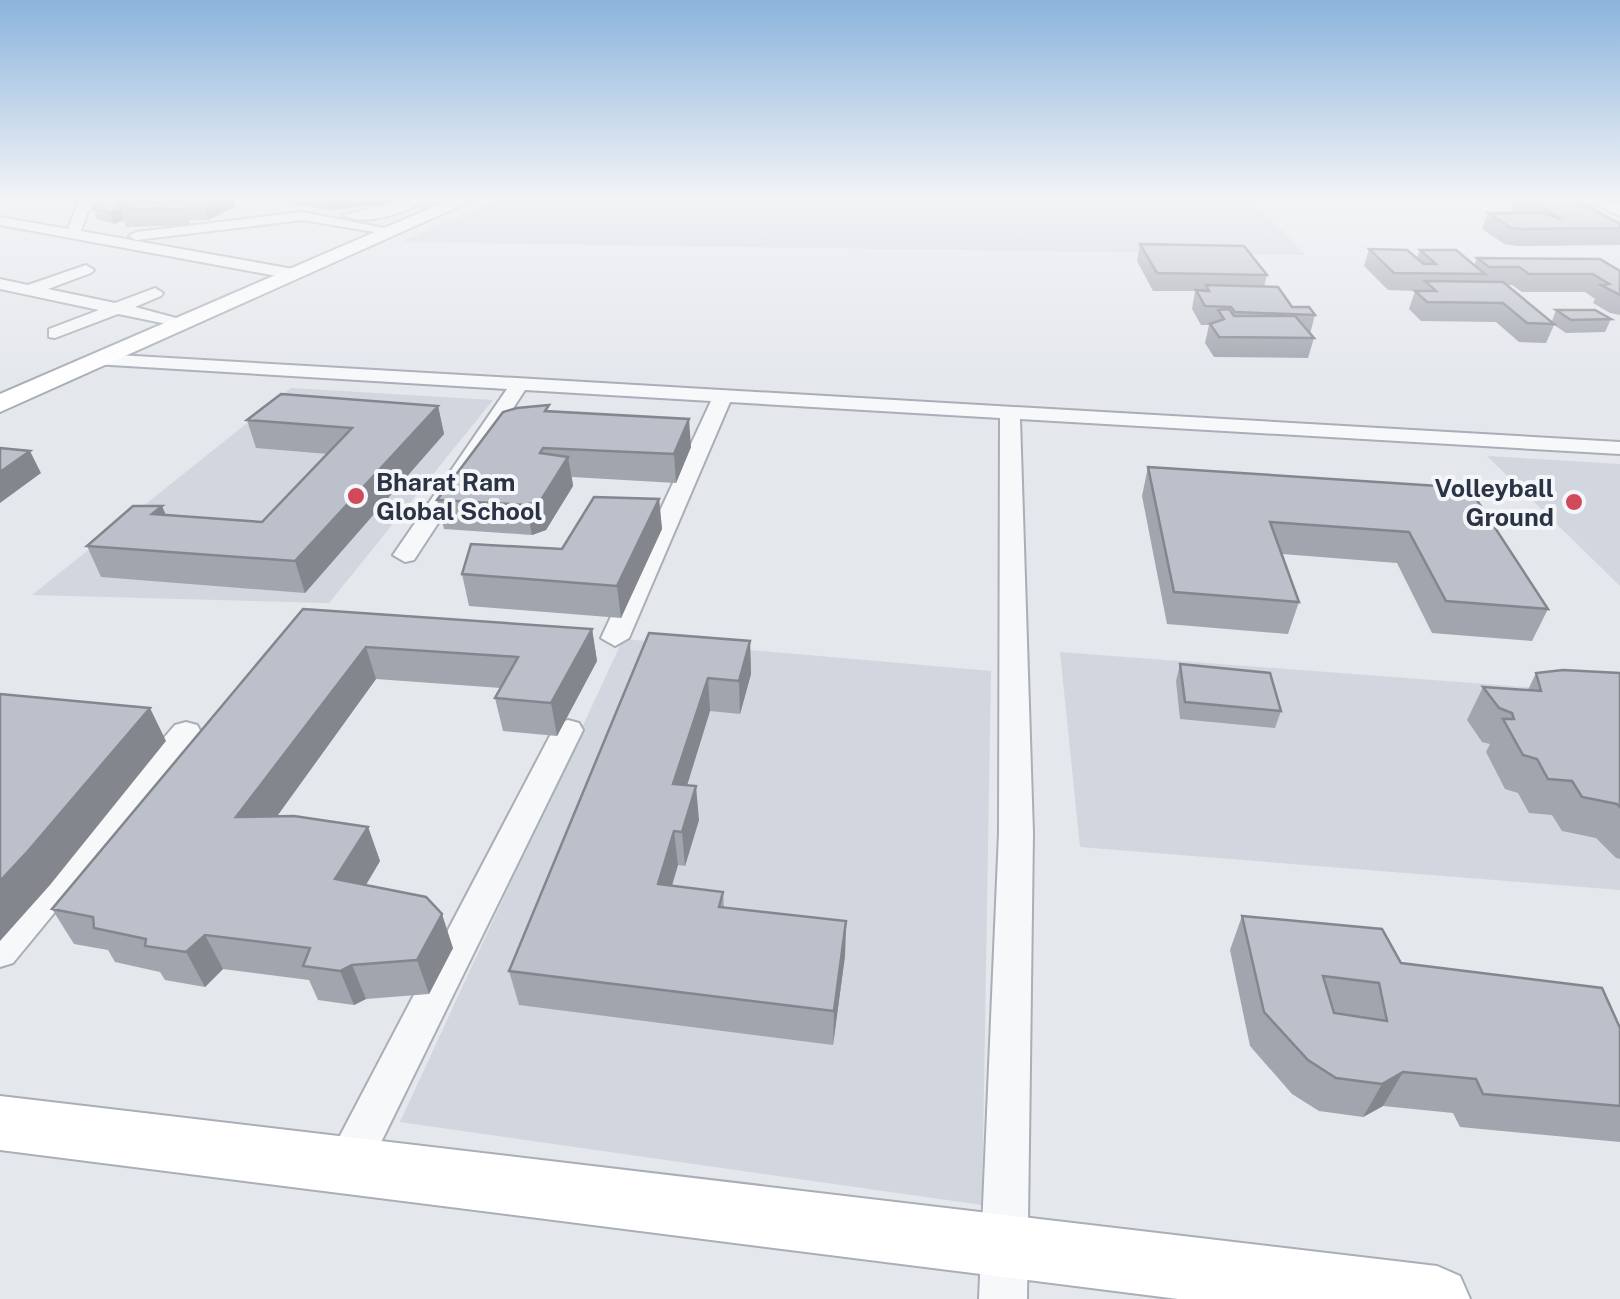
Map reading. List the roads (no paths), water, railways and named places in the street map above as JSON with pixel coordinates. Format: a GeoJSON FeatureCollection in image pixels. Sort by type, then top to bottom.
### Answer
{"type":"FeatureCollection","features":[{"type":"Feature","properties":{"kind":"street"},"geometry":{"type":"LineString","coordinates":[[219,261],[293,274]]}},
{"type":"Feature","properties":{"kind":"street"},"geometry":{"type":"LineString","coordinates":[[0,404],[324,261]]}},
{"type":"Feature","properties":{"kind":"street"},"geometry":{"type":"LineString","coordinates":[[29,290],[86,270]]}},
{"type":"Feature","properties":{"kind":"street"},"geometry":{"type":"LineString","coordinates":[[0,284],[182,322]]}},
{"type":"Feature","properties":{"kind":"street"},"geometry":{"type":"LineString","coordinates":[[55,334],[155,293]]}},
{"type":"Feature","properties":{"kind":"street"},"geometry":{"type":"LineString","coordinates":[[100,360],[1620,448]]}},
{"type":"Feature","properties":{"kind":"street"},"geometry":{"type":"LineString","coordinates":[[405,556],[520,384]]}},
{"type":"Feature","properties":{"kind":"street"},"geometry":{"type":"LineString","coordinates":[[616,638],[722,398]]}},
{"type":"Feature","properties":{"kind":"street"},"geometry":{"type":"LineString","coordinates":[[1005,1273],[1008,1006],[1016,834],[1010,415]]}},
{"type":"Feature","properties":{"kind":"street"},"geometry":{"type":"LineString","coordinates":[[0,952],[186,732],[149,728]]}},
{"type":"Feature","properties":{"kind":"street"},"geometry":{"type":"LineString","coordinates":[[348,1166],[568,730]]}},
{"type":"Feature","properties":{"kind":"street"},"geometry":{"type":"LineString","coordinates":[[0,1123],[348,1166],[1005,1273],[1436,1299]]}},
{"type":"Feature","properties":{"kind":"place","name":"Bharat Ram Global School"},"geometry":{"type":"Point","coordinates":[356,496]}},
{"type":"Feature","properties":{"kind":"place","name":"Volleyball Ground"},"geometry":{"type":"Point","coordinates":[1574,502]}}]}
